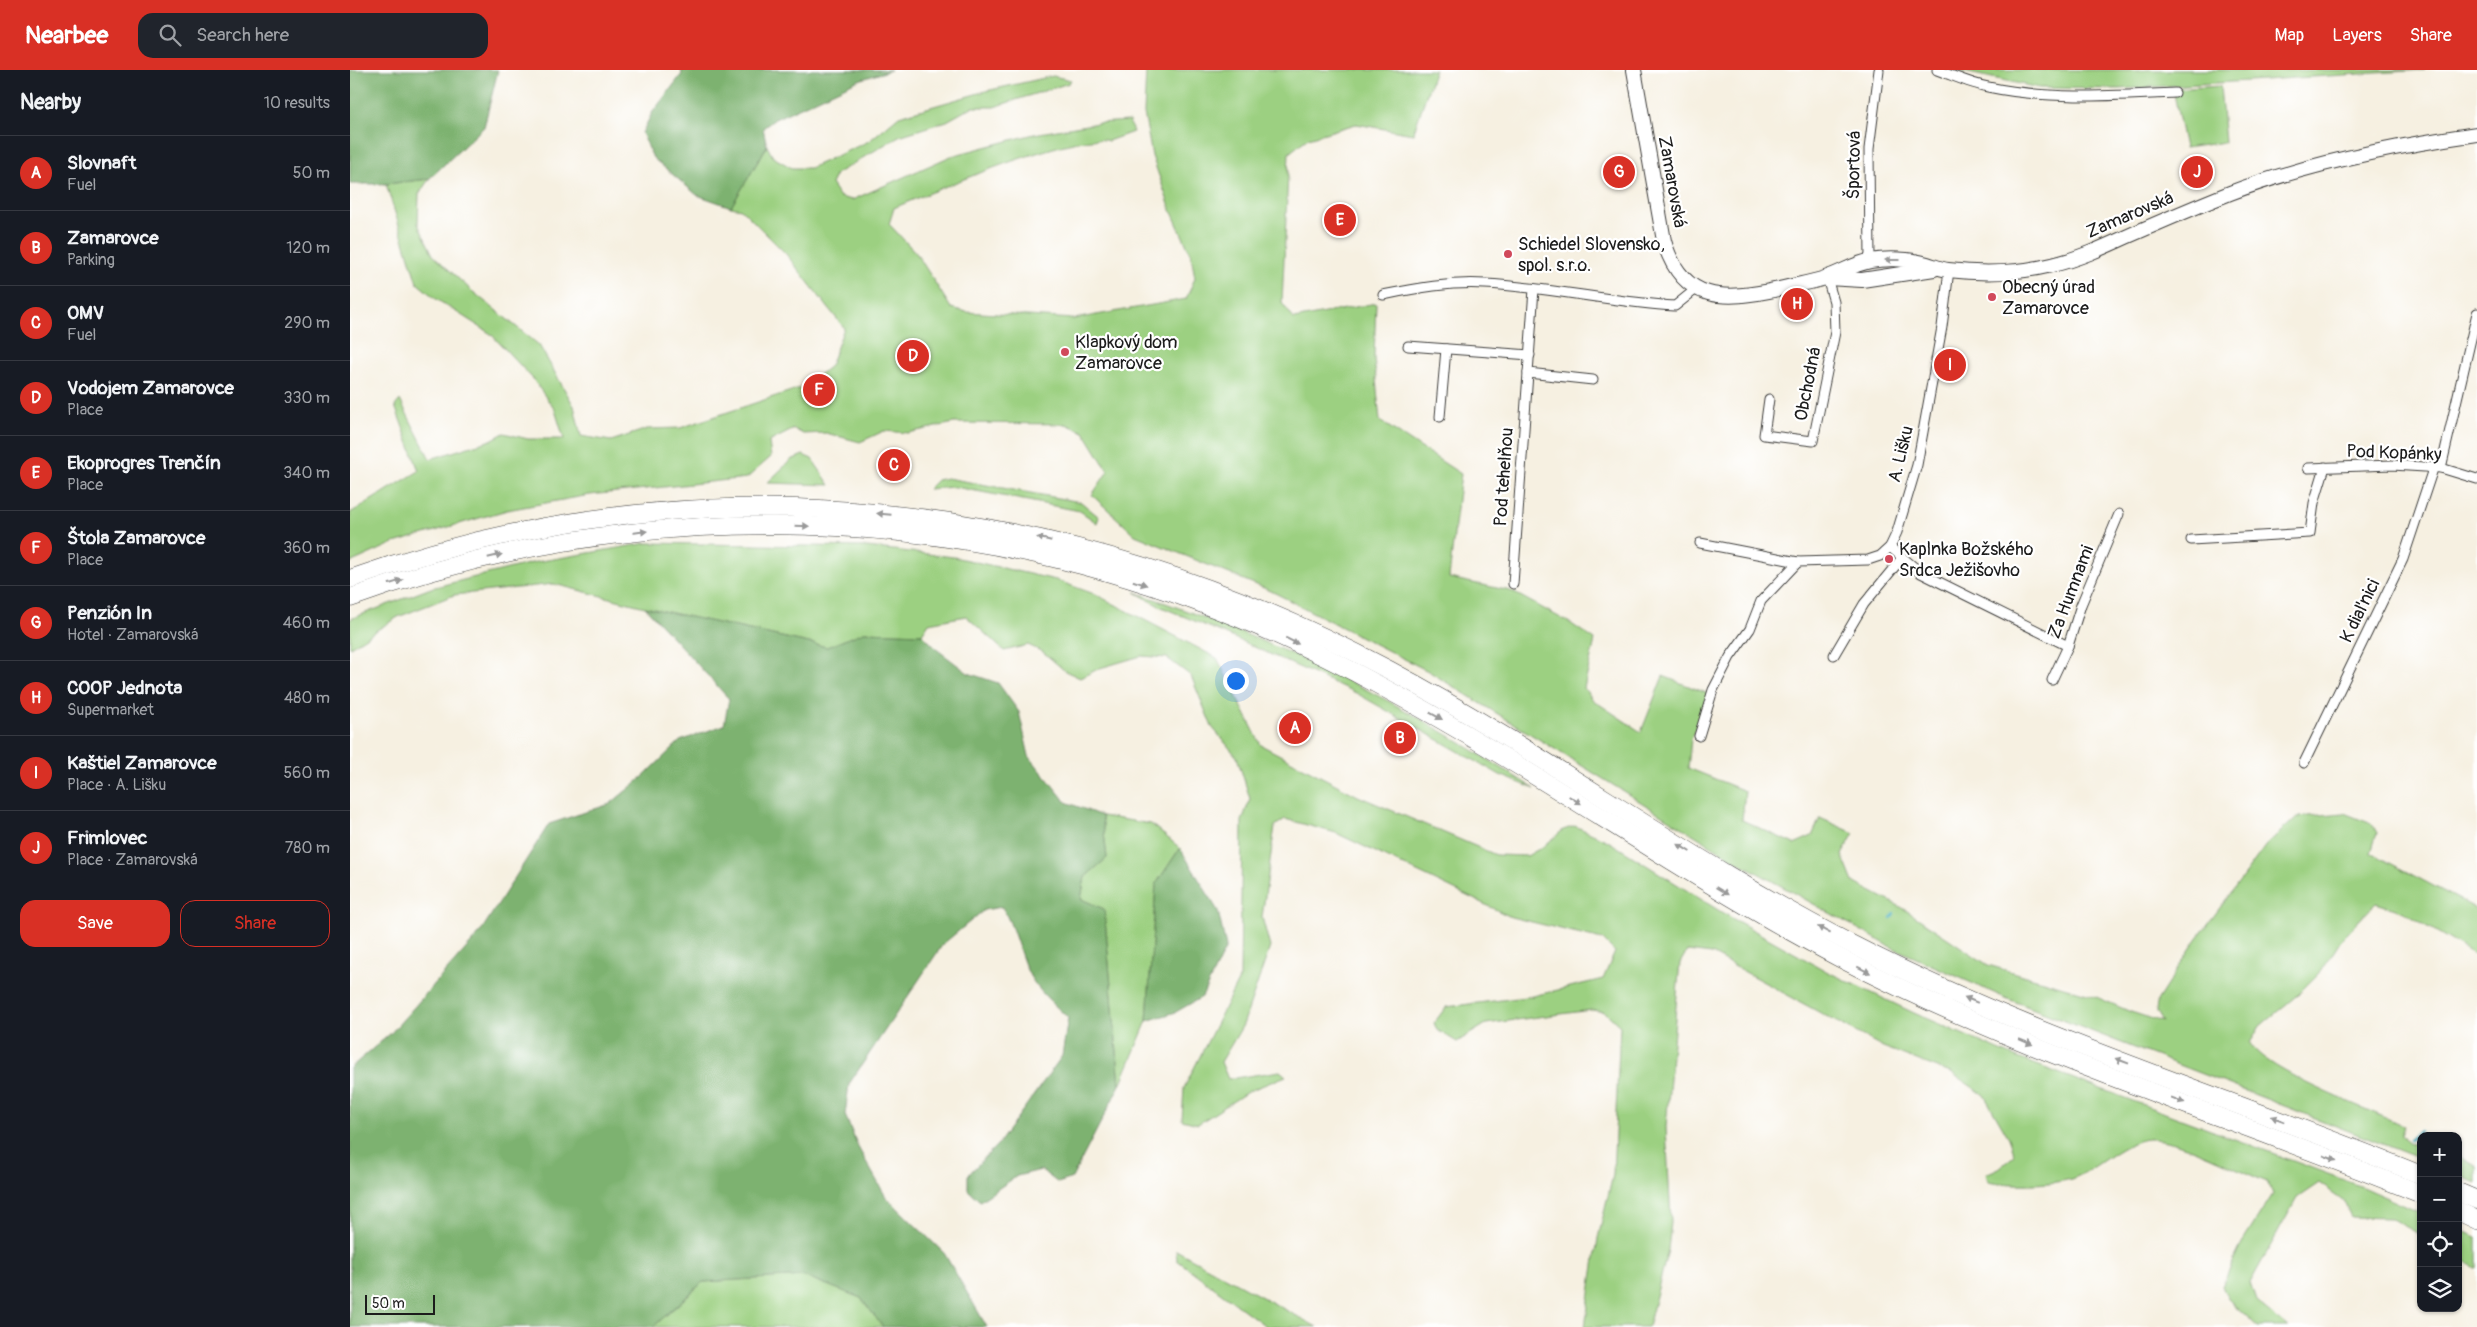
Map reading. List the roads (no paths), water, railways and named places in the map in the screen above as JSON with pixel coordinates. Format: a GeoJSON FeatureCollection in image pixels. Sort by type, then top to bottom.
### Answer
{"type":"FeatureCollection","features":[{"type":"Feature","properties":{"kind":"highway"},"geometry":{"type":"LineString","coordinates":[[350,579],[421,556],[559,524],[713,509],[835,510],[936,519],[1042,538],[1159,570],[1229,595],[1341,645],[1511,740],[1759,894],[1851,944],[1939,986],[2033,1027],[2340,1142],[2417,1173]]}},
{"type":"Feature","properties":{"kind":"highway"},"geometry":{"type":"LineString","coordinates":[[350,598],[392,583],[513,551],[601,537],[715,526],[832,527],[894,532],[986,545],[1093,568],[1199,602],[1284,637],[1333,661],[1446,722],[1753,910],[1842,959],[1933,1003],[2023,1041],[2417,1192]]}},
{"type":"Feature","properties":{"kind":"highway"},"geometry":{"type":"LineString","coordinates":[[2462,1194],[2477,1200]]}},
{"type":"Feature","properties":{"kind":"highway"},"geometry":{"type":"LineString","coordinates":[[2462,1213],[2477,1220]]}},
{"type":"Feature","properties":{"kind":"main road","name":"Zamarovská"},"geometry":{"type":"LineString","coordinates":[[1634,70],[1668,257],[1676,270],[1696,289],[1715,296],[1737,296],[1827,278],[1862,280],[1945,269],[2027,270],[2055,265],[2082,256],[2231,193],[2280,176],[2362,154],[2477,134]]}},
{"type":"Feature","properties":{"kind":"main road","name":"Zamarovská"},"geometry":{"type":"LineString","coordinates":[[1827,278],[1847,267],[1870,261],[1902,260],[1925,263],[1945,269]]}},
{"type":"Feature","properties":{"kind":"street","name":"Športová"},"geometry":{"type":"LineString","coordinates":[[1870,261],[1869,149],[1879,70]]}},
{"type":"Feature","properties":{"kind":"street"},"geometry":{"type":"LineString","coordinates":[[1937,70],[1981,86],[2023,92],[2076,97],[2175,93]]}},
{"type":"Feature","properties":{"kind":"street","name":"A. Lišku"},"geometry":{"type":"LineString","coordinates":[[1890,547],[1897,532],[1917,465],[1942,327],[1945,269]]}},
{"type":"Feature","properties":{"kind":"street","name":"Obchodná"},"geometry":{"type":"LineString","coordinates":[[1769,399],[1764,435],[1813,441],[1835,332],[1834,302],[1827,278]]}},
{"type":"Feature","properties":{"kind":"street"},"geometry":{"type":"LineString","coordinates":[[1383,296],[1426,286],[1485,284],[1675,306],[1696,289]]}},
{"type":"Feature","properties":{"kind":"street","name":"Pod tehelňou"},"geometry":{"type":"LineString","coordinates":[[1513,584],[1534,289]]}},
{"type":"Feature","properties":{"kind":"street","name":"K diaľnici"},"geometry":{"type":"LineString","coordinates":[[2304,763],[2403,560],[2437,469],[2477,313]]}},
{"type":"Feature","properties":{"kind":"street"},"geometry":{"type":"LineString","coordinates":[[1408,346],[1530,355]]}},
{"type":"Feature","properties":{"kind":"street"},"geometry":{"type":"LineString","coordinates":[[1440,417],[1446,349]]}},
{"type":"Feature","properties":{"kind":"street"},"geometry":{"type":"LineString","coordinates":[[2467,358],[2477,359]]}},
{"type":"Feature","properties":{"kind":"street"},"geometry":{"type":"LineString","coordinates":[[1528,373],[1593,380]]}},
{"type":"Feature","properties":{"kind":"street","name":"Pod Kopánky"},"geometry":{"type":"LineString","coordinates":[[2308,468],[2392,465],[2437,469],[2477,478]]}},
{"type":"Feature","properties":{"kind":"street"},"geometry":{"type":"LineString","coordinates":[[2191,540],[2310,533],[2314,503],[2325,467]]}},
{"type":"Feature","properties":{"kind":"street","name":"Za Humnami"},"geometry":{"type":"LineString","coordinates":[[2052,680],[2068,646],[2081,605],[2119,514]]}},
{"type":"Feature","properties":{"kind":"street"},"geometry":{"type":"LineString","coordinates":[[1700,543],[1798,562],[1868,560],[1880,556],[1890,547],[1901,559],[1921,573],[2068,646]]}},
{"type":"Feature","properties":{"kind":"street"},"geometry":{"type":"LineString","coordinates":[[1834,655],[1864,604],[1901,559]]}},
{"type":"Feature","properties":{"kind":"street"},"geometry":{"type":"LineString","coordinates":[[1699,736],[1713,690],[1730,657],[1750,629],[1761,601],[1798,562]]}},
{"type":"Feature","properties":{"kind":"waterway"},"geometry":{"type":"LineString","coordinates":[[1891,918],[1894,913]]}},
{"type":"Feature","properties":{"kind":"waterway"},"geometry":{"type":"LineString","coordinates":[[2409,1140],[2420,1131]]}},
{"type":"Feature","properties":{"kind":"place","name":"Penzión In"},"geometry":{"type":"Point","coordinates":[1619,172]}},
{"type":"Feature","properties":{"kind":"place","name":"Frimlovec"},"geometry":{"type":"Point","coordinates":[2197,172]}},
{"type":"Feature","properties":{"kind":"place","name":"Ekoprogres Trenčín"},"geometry":{"type":"Point","coordinates":[1340,220]}},
{"type":"Feature","properties":{"kind":"place","name":"Schiedel Slovensko, spol. s.r.o."},"geometry":{"type":"Point","coordinates":[1508,254]}},
{"type":"Feature","properties":{"kind":"place","name":"Obecný úrad Zamarovce"},"geometry":{"type":"Point","coordinates":[1992,297]}},
{"type":"Feature","properties":{"kind":"place","name":"COOP Jednota"},"geometry":{"type":"Point","coordinates":[1797,304]}},
{"type":"Feature","properties":{"kind":"place","name":"Klapkový dom Zamarovce"},"geometry":{"type":"Point","coordinates":[1065,352]}},
{"type":"Feature","properties":{"kind":"place","name":"Vodojem Zamarovce"},"geometry":{"type":"Point","coordinates":[913,356]}},
{"type":"Feature","properties":{"kind":"place","name":"Kaštiel Zamarovce"},"geometry":{"type":"Point","coordinates":[1950,365]}},
{"type":"Feature","properties":{"kind":"place","name":"Štola Zamarovce"},"geometry":{"type":"Point","coordinates":[819,390]}},
{"type":"Feature","properties":{"kind":"place","name":"OMV"},"geometry":{"type":"Point","coordinates":[894,465]}},
{"type":"Feature","properties":{"kind":"place","name":"Kaplnka Božského Srdca Ježišovho"},"geometry":{"type":"Point","coordinates":[1889,559]}},
{"type":"Feature","properties":{"kind":"place","name":"Slovnaft"},"geometry":{"type":"Point","coordinates":[1295,728]}},
{"type":"Feature","properties":{"kind":"place","name":"Zamarovce"},"geometry":{"type":"Point","coordinates":[1400,738]}}]}
